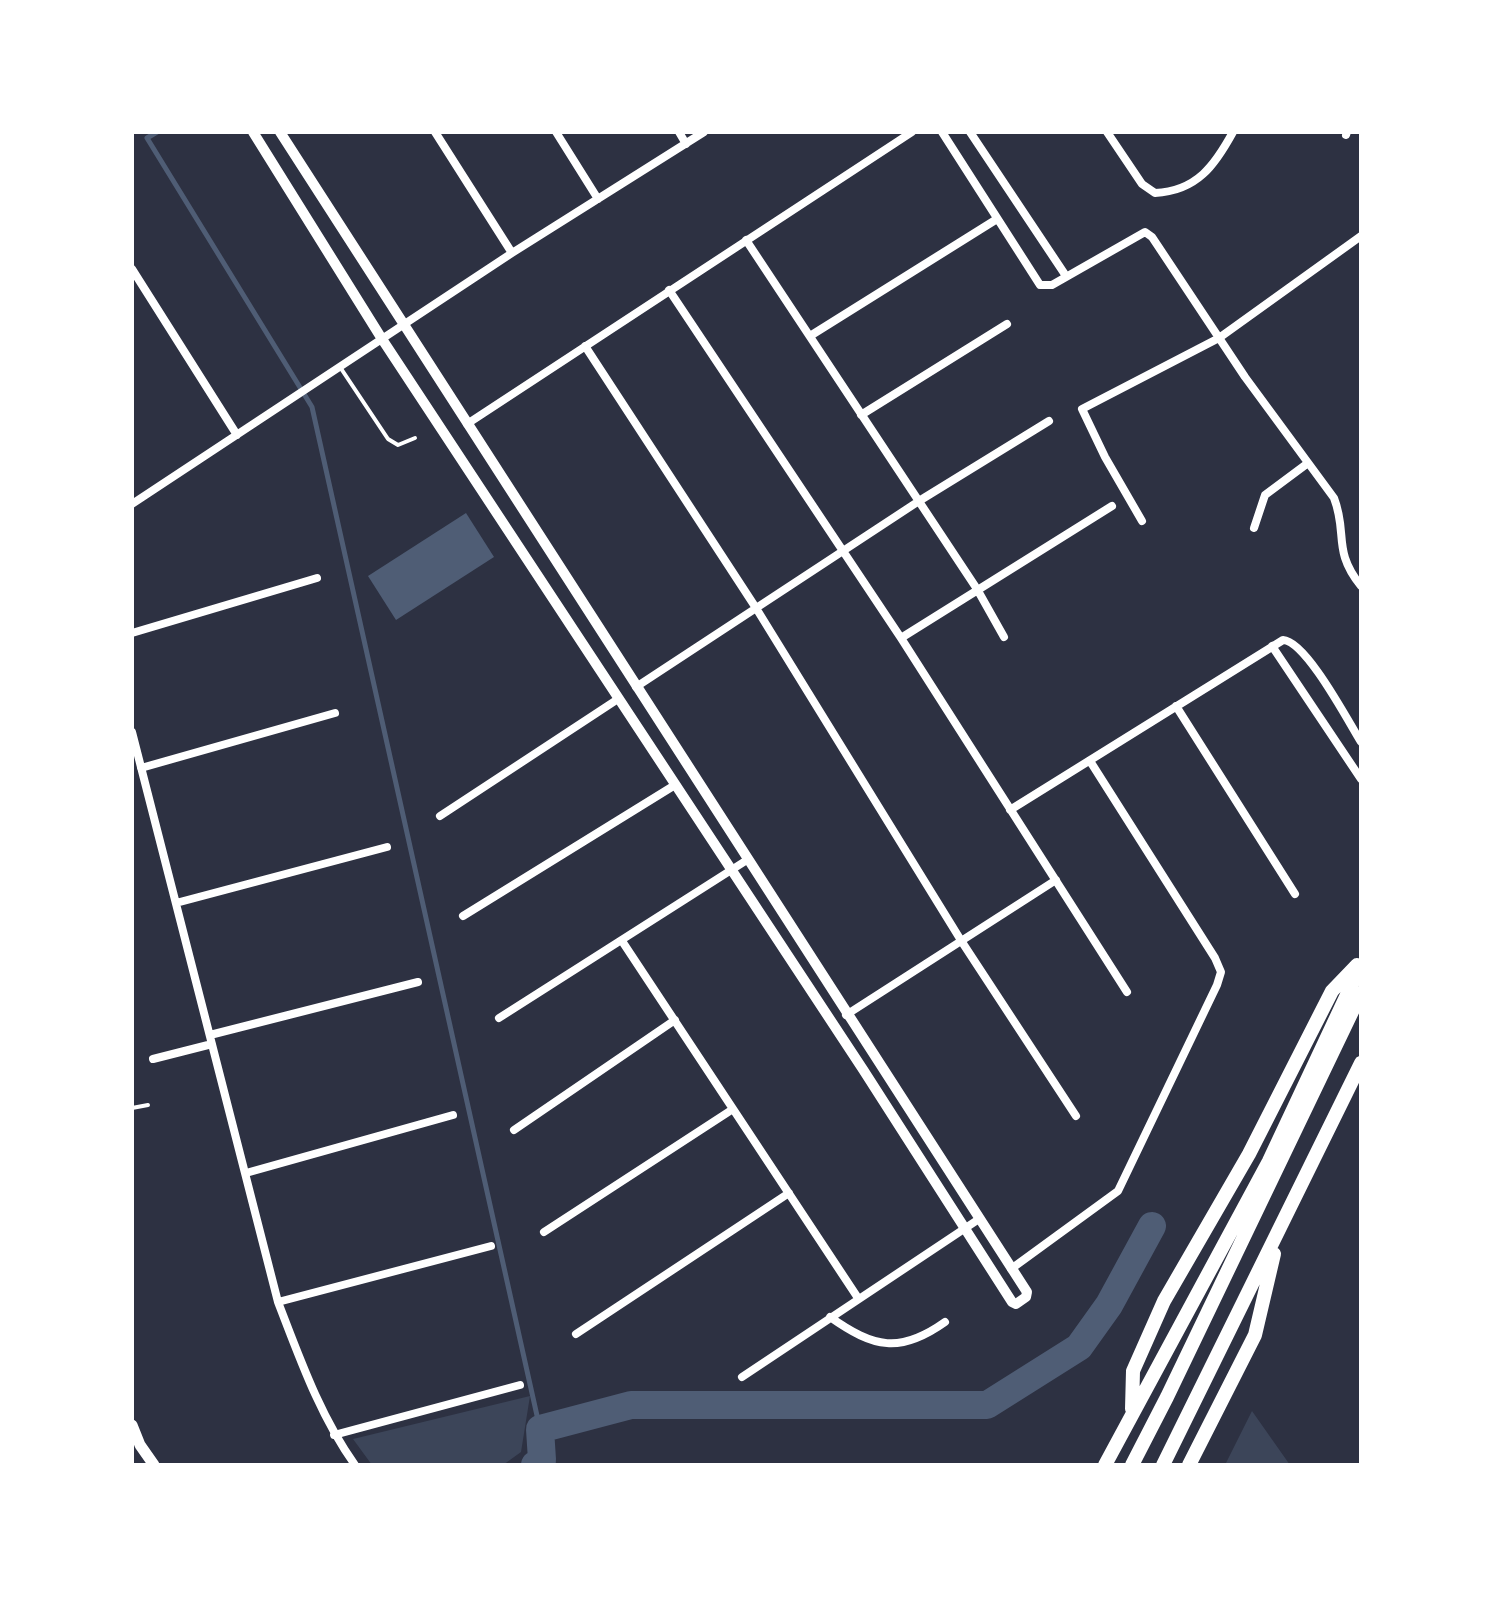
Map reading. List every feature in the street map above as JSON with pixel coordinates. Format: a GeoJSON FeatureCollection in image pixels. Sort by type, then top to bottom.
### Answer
{"type":"FeatureCollection","features":[{"type":"Feature","properties":{"kind":"highway"},"geometry":{"type":"LineString","coordinates":[[1132,1413],[1133,1371],[1164,1301],[1249,1154],[1332,991],[1361,963]]}},
{"type":"Feature","properties":{"kind":"highway"},"geometry":{"type":"LineString","coordinates":[[1105,1465],[1269,1161],[1361,963]]}},
{"type":"Feature","properties":{"kind":"highway"},"geometry":{"type":"LineString","coordinates":[[1132,1465],[1361,993]]}},
{"type":"Feature","properties":{"kind":"highway"},"geometry":{"type":"LineString","coordinates":[[1163,1465],[1361,1063]]}},
{"type":"Feature","properties":{"kind":"highway"},"geometry":{"type":"LineString","coordinates":[[1189,1465],[1255,1335],[1279,1230]]}},
{"type":"Feature","properties":{"kind":"main road"},"geometry":{"type":"LineString","coordinates":[[132,1425],[140,1445],[154,1465]]}},
{"type":"Feature","properties":{"kind":"street"},"geometry":{"type":"LineString","coordinates":[[253,132],[382,339],[1015,1304],[1027,1294],[280,132]]}},
{"type":"Feature","properties":{"kind":"street"},"geometry":{"type":"LineString","coordinates":[[435,132],[512,253]]}},
{"type":"Feature","properties":{"kind":"street"},"geometry":{"type":"LineString","coordinates":[[556,132],[598,199]]}},
{"type":"Feature","properties":{"kind":"street"},"geometry":{"type":"LineString","coordinates":[[679,132],[686,144]]}},
{"type":"Feature","properties":{"kind":"street"},"geometry":{"type":"LineString","coordinates":[[132,504],[512,253],[704,132]]}},
{"type":"Feature","properties":{"kind":"street"},"geometry":{"type":"LineString","coordinates":[[467,424],[912,132]]}},
{"type":"Feature","properties":{"kind":"street"},"geometry":{"type":"LineString","coordinates":[[942,132],[1040,285],[1052,285],[1145,232],[1152,237],[1219,338],[1334,498],[1339,511],[1342,553],[1347,567],[1361,586]]}},
{"type":"Feature","properties":{"kind":"street"},"geometry":{"type":"LineString","coordinates":[[970,132],[1066,276]]}},
{"type":"Feature","properties":{"kind":"street"},"geometry":{"type":"LineString","coordinates":[[1109,133],[1142,184],[1155,193],[1179,189],[1198,179],[1216,164],[1233,132]]}},
{"type":"Feature","properties":{"kind":"street"},"geometry":{"type":"LineString","coordinates":[[810,336],[997,219]]}},
{"type":"Feature","properties":{"kind":"street"},"geometry":{"type":"LineString","coordinates":[[1142,521],[1082,409],[1219,338],[1361,236]]}},
{"type":"Feature","properties":{"kind":"street"},"geometry":{"type":"LineString","coordinates":[[746,240],[977,589],[1004,637]]}},
{"type":"Feature","properties":{"kind":"street"},"geometry":{"type":"LineString","coordinates":[[132,269],[237,435]]}},
{"type":"Feature","properties":{"kind":"street"},"geometry":{"type":"LineString","coordinates":[[669,290],[901,638],[1127,992]]}},
{"type":"Feature","properties":{"kind":"street"},"geometry":{"type":"LineString","coordinates":[[861,415],[1007,324]]}},
{"type":"Feature","properties":{"kind":"street"},"geometry":{"type":"LineString","coordinates":[[585,346],[756,608],[962,942],[1076,1116]]}},
{"type":"Feature","properties":{"kind":"street"},"geometry":{"type":"LineString","coordinates":[[636,687],[919,501],[1049,421]]}},
{"type":"Feature","properties":{"kind":"street"},"geometry":{"type":"LineString","coordinates":[[1254,528],[1265,495],[1308,463]]}},
{"type":"Feature","properties":{"kind":"street"},"geometry":{"type":"LineString","coordinates":[[901,638],[1112,506]]}},
{"type":"Feature","properties":{"kind":"street"},"geometry":{"type":"LineString","coordinates":[[132,633],[317,578]]}},
{"type":"Feature","properties":{"kind":"street"},"geometry":{"type":"LineString","coordinates":[[1010,810],[1283,640],[1290,640],[1305,653],[1361,742]]}},
{"type":"Feature","properties":{"kind":"street"},"geometry":{"type":"LineString","coordinates":[[1272,646],[1361,779]]}},
{"type":"Feature","properties":{"kind":"street"},"geometry":{"type":"LineString","coordinates":[[440,816],[618,699]]}},
{"type":"Feature","properties":{"kind":"street"},"geometry":{"type":"LineString","coordinates":[[1176,706],[1295,894]]}},
{"type":"Feature","properties":{"kind":"street"},"geometry":{"type":"LineString","coordinates":[[141,768],[335,713]]}},
{"type":"Feature","properties":{"kind":"street"},"geometry":{"type":"LineString","coordinates":[[132,732],[278,1302],[334,1435],[355,1465]]}},
{"type":"Feature","properties":{"kind":"street"},"geometry":{"type":"LineString","coordinates":[[1011,1269],[1118,1191],[1221,972],[1090,761]]}},
{"type":"Feature","properties":{"kind":"street"},"geometry":{"type":"LineString","coordinates":[[463,916],[675,785]]}},
{"type":"Feature","properties":{"kind":"street"},"geometry":{"type":"LineString","coordinates":[[176,903],[387,847]]}},
{"type":"Feature","properties":{"kind":"street"},"geometry":{"type":"LineString","coordinates":[[499,1018],[747,860]]}},
{"type":"Feature","properties":{"kind":"street"},"geometry":{"type":"LineString","coordinates":[[846,1015],[1056,880]]}},
{"type":"Feature","properties":{"kind":"street"},"geometry":{"type":"LineString","coordinates":[[622,941],[858,1298]]}},
{"type":"Feature","properties":{"kind":"street"},"geometry":{"type":"LineString","coordinates":[[153,1059],[418,982]]}},
{"type":"Feature","properties":{"kind":"street"},"geometry":{"type":"LineString","coordinates":[[514,1130],[675,1020]]}},
{"type":"Feature","properties":{"kind":"street"},"geometry":{"type":"LineString","coordinates":[[544,1232],[733,1109]]}},
{"type":"Feature","properties":{"kind":"street"},"geometry":{"type":"LineString","coordinates":[[246,1173],[453,1115]]}},
{"type":"Feature","properties":{"kind":"street"},"geometry":{"type":"LineString","coordinates":[[576,1334],[789,1193]]}},
{"type":"Feature","properties":{"kind":"street"},"geometry":{"type":"LineString","coordinates":[[742,1377],[979,1219]]}},
{"type":"Feature","properties":{"kind":"street"},"geometry":{"type":"LineString","coordinates":[[278,1302],[491,1246]]}},
{"type":"Feature","properties":{"kind":"street"},"geometry":{"type":"LineString","coordinates":[[830,1317],[856,1335],[890,1345],[916,1340],[945,1322]]}},
{"type":"Feature","properties":{"kind":"street"},"geometry":{"type":"LineString","coordinates":[[334,1435],[520,1385]]}},
{"type":"Feature","properties":{"kind":"lane"},"geometry":{"type":"LineString","coordinates":[[340,366],[388,439],[398,445],[415,438]]}},
{"type":"Feature","properties":{"kind":"lane"},"geometry":{"type":"LineString","coordinates":[[132,1108],[148,1105]]}},
{"type":"Feature","properties":{"kind":"shaded area"},"geometry":{"type":"Polygon","coordinates":[[[466,513],[494,557],[396,620],[368,576],[466,513]]]}},
{"type":"Feature","properties":{"kind":"shaded area"},"geometry":{"type":"Polygon","coordinates":[[[530,1396],[521,1452],[503,1465],[372,1465],[353,1439],[530,1396]]]}},
{"type":"Feature","properties":{"kind":"shaded area"},"geometry":{"type":"Polygon","coordinates":[[[1252,1411],[1290,1465],[1225,1465],[1252,1411]]]}},
{"type":"Feature","properties":{"kind":"waterway"},"geometry":{"type":"LineString","coordinates":[[157,132],[147,138],[312,407],[540,1429]]}},
{"type":"Feature","properties":{"kind":"waterway"},"geometry":{"type":"LineString","coordinates":[[535,1465],[542,1460],[540,1429],[631,1405],[987,1405],[1079,1347],[1109,1305],[1152,1226]]}}]}
